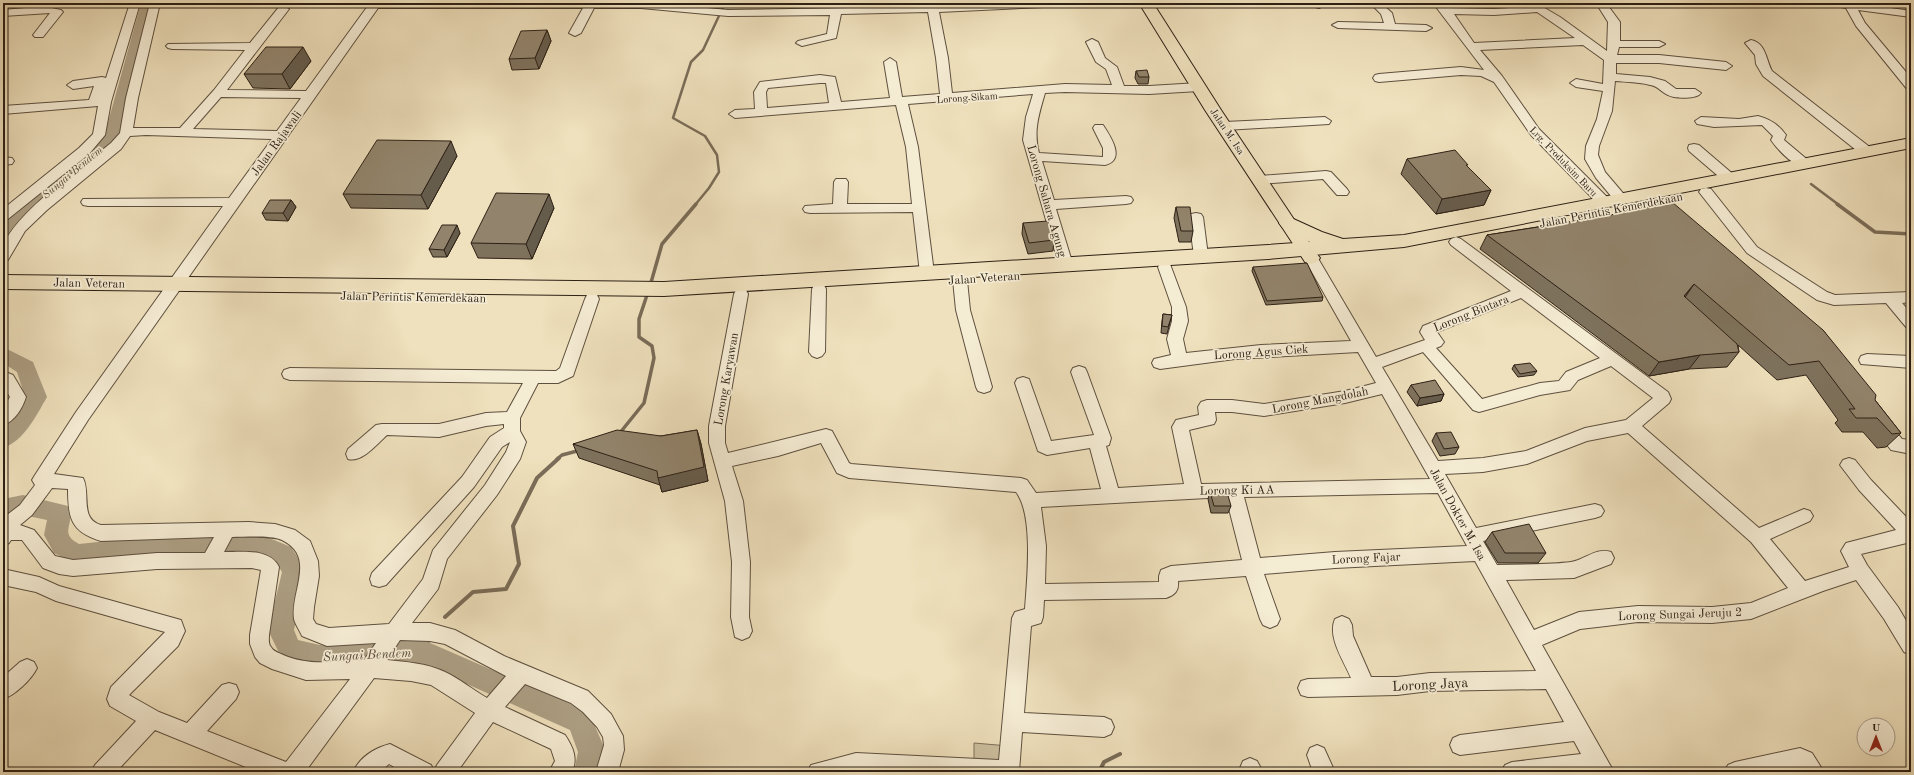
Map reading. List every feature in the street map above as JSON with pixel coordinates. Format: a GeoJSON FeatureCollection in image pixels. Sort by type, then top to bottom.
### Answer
{"type":"FeatureCollection","features":[{"type":"Feature","properties":{"kind":"highway"},"geometry":{"type":"LineString","coordinates":[[1308,254],[1350,246],[1407,245],[1729,178],[1866,152],[1909,148]]}},
{"type":"Feature","properties":{"kind":"highway","name":"Jalan Perintis Kemerdekaan"},"geometry":{"type":"LineString","coordinates":[[1308,254],[1456,242],[1706,192],[1909,148]]}},
{"type":"Feature","properties":{"kind":"highway"},"geometry":{"type":"LineString","coordinates":[[1289,223],[1315,237],[1350,246]]}},
{"type":"Feature","properties":{"kind":"highway","name":"Jalan Veteran"},"geometry":{"type":"LineString","coordinates":[[660,294],[927,273],[1201,256],[1308,254]]}},
{"type":"Feature","properties":{"kind":"highway","name":"Jalan Veteran"},"geometry":{"type":"LineString","coordinates":[[660,294],[741,294],[1165,267],[1308,254]]}},
{"type":"Feature","properties":{"kind":"highway","name":"Jalan Veteran"},"geometry":{"type":"LineString","coordinates":[[3,282],[174,288]]}},
{"type":"Feature","properties":{"kind":"highway","name":"Jalan Perintis Kemerdekaan"},"geometry":{"type":"LineString","coordinates":[[174,288],[660,294]]}},
{"type":"Feature","properties":{"kind":"highway","name":"Jalan Veteran"},"geometry":{"type":"LineString","coordinates":[[3,292],[174,288]]}},
{"type":"Feature","properties":{"kind":"main road","name":"Jalan M. Isa"},"geometry":{"type":"LineString","coordinates":[[1146,3],[1308,254]]}},
{"type":"Feature","properties":{"kind":"street"},"geometry":{"type":"LineString","coordinates":[[102,103],[135,3]]}},
{"type":"Feature","properties":{"kind":"street"},"geometry":{"type":"LineString","coordinates":[[3,257],[20,228],[116,146],[126,133],[129,98],[155,3]]}},
{"type":"Feature","properties":{"kind":"street"},"geometry":{"type":"LineString","coordinates":[[376,4],[662,5],[712,13],[728,13],[836,12],[905,6],[933,8],[1066,3]]}},
{"type":"Feature","properties":{"kind":"street"},"geometry":{"type":"LineString","coordinates":[[1375,3],[1386,13],[1390,26]]}},
{"type":"Feature","properties":{"kind":"street"},"geometry":{"type":"LineString","coordinates":[[1438,3],[1448,11],[1478,12],[1540,9]]}},
{"type":"Feature","properties":{"kind":"street"},"geometry":{"type":"LineString","coordinates":[[1528,3],[1556,18],[1610,60],[1631,61],[1644,59],[1726,66]]}},
{"type":"Feature","properties":{"kind":"street"},"geometry":{"type":"LineString","coordinates":[[1601,3],[1614,22],[1614,44],[1610,60],[1609,83],[1603,121],[1592,147],[1592,158],[1613,201]]}},
{"type":"Feature","properties":{"kind":"street"},"geometry":{"type":"LineString","coordinates":[[1834,3],[1851,4],[1911,14]]}},
{"type":"Feature","properties":{"kind":"street","name":"Jalan Rajawali"},"geometry":{"type":"LineString","coordinates":[[10,524],[43,482],[82,416],[174,288],[233,202],[376,4]]}},
{"type":"Feature","properties":{"kind":"street"},"geometry":{"type":"LineString","coordinates":[[575,33],[590,4]]}},
{"type":"Feature","properties":{"kind":"street"},"geometry":{"type":"LineString","coordinates":[[1851,4],[1860,24],[1911,86]]}},
{"type":"Feature","properties":{"kind":"street"},"geometry":{"type":"LineString","coordinates":[[3,13],[41,7],[57,12],[39,35]]}},
{"type":"Feature","properties":{"kind":"street"},"geometry":{"type":"LineString","coordinates":[[933,8],[942,58],[946,98]]}},
{"type":"Feature","properties":{"kind":"street"},"geometry":{"type":"LineString","coordinates":[[183,132],[218,93],[283,9]]}},
{"type":"Feature","properties":{"kind":"street","name":"Lrg. Produksim Baru"},"geometry":{"type":"LineString","coordinates":[[1448,11],[1459,30],[1498,79],[1534,132],[1613,201]]}},
{"type":"Feature","properties":{"kind":"street"},"geometry":{"type":"LineString","coordinates":[[802,43],[832,36],[836,12]]}},
{"type":"Feature","properties":{"kind":"street"},"geometry":{"type":"LineString","coordinates":[[1338,24],[1426,28]]}},
{"type":"Feature","properties":{"kind":"street"},"geometry":{"type":"LineString","coordinates":[[1472,47],[1587,41]]}},
{"type":"Feature","properties":{"kind":"street"},"geometry":{"type":"LineString","coordinates":[[1092,42],[1100,60],[1111,68],[1120,90]]}},
{"type":"Feature","properties":{"kind":"street"},"geometry":{"type":"LineString","coordinates":[[1751,43],[1762,55],[1762,64],[1767,73],[1866,152]]}},
{"type":"Feature","properties":{"kind":"street"},"geometry":{"type":"LineString","coordinates":[[1614,44],[1659,44]]}},
{"type":"Feature","properties":{"kind":"street"},"geometry":{"type":"LineString","coordinates":[[172,46],[254,47]]}},
{"type":"Feature","properties":{"kind":"street"},"geometry":{"type":"LineString","coordinates":[[890,62],[912,148],[927,273]]}},
{"type":"Feature","properties":{"kind":"street"},"geometry":{"type":"LineString","coordinates":[[1379,78],[1461,72],[1483,73],[1498,79]]}},
{"type":"Feature","properties":{"kind":"street"},"geometry":{"type":"LineString","coordinates":[[761,111],[760,92],[764,85],[820,79],[831,80],[836,106]]}},
{"type":"Feature","properties":{"kind":"street"},"geometry":{"type":"LineString","coordinates":[[1576,83],[1650,81],[1661,84],[1673,93],[1695,94]]}},
{"type":"Feature","properties":{"kind":"street"},"geometry":{"type":"LineString","coordinates":[[3,215],[89,146],[99,135],[103,83],[73,85]]}},
{"type":"Feature","properties":{"kind":"street","name":"Lorong Sikam"},"geometry":{"type":"LineString","coordinates":[[735,114],[1076,88],[1120,90],[1199,87]]}},
{"type":"Feature","properties":{"kind":"street","name":"Lorong Sahara Agung"},"geometry":{"type":"LineString","coordinates":[[1040,91],[1032,117],[1029,134],[1034,157],[1066,265]]}},
{"type":"Feature","properties":{"kind":"street"},"geometry":{"type":"LineString","coordinates":[[218,93],[310,95]]}},
{"type":"Feature","properties":{"kind":"street"},"geometry":{"type":"LineString","coordinates":[[3,110],[102,103],[129,98]]}},
{"type":"Feature","properties":{"kind":"street"},"geometry":{"type":"LineString","coordinates":[[1701,121],[1714,123],[1739,123],[1758,120],[1766,122],[1780,135],[1777,140],[1781,145],[1804,164]]}},
{"type":"Feature","properties":{"kind":"street"},"geometry":{"type":"LineString","coordinates":[[1225,126],[1325,121]]}},
{"type":"Feature","properties":{"kind":"street"},"geometry":{"type":"LineString","coordinates":[[1034,157],[1105,161],[1109,159],[1109,148],[1099,128]]}},
{"type":"Feature","properties":{"kind":"street"},"geometry":{"type":"LineString","coordinates":[[126,133],[144,131],[282,134]]}},
{"type":"Feature","properties":{"kind":"street"},"geometry":{"type":"LineString","coordinates":[[1694,148],[1729,178]]}},
{"type":"Feature","properties":{"kind":"street"},"geometry":{"type":"LineString","coordinates":[[1260,180],[1326,175],[1342,192]]}},
{"type":"Feature","properties":{"kind":"street"},"geometry":{"type":"LineString","coordinates":[[840,208],[841,182]]}},
{"type":"Feature","properties":{"kind":"street"},"geometry":{"type":"LineString","coordinates":[[1706,192],[1752,250],[1822,296],[1834,300],[1911,298]]}},
{"type":"Feature","properties":{"kind":"street"},"geometry":{"type":"LineString","coordinates":[[1048,205],[1126,200]]}},
{"type":"Feature","properties":{"kind":"street"},"geometry":{"type":"LineString","coordinates":[[88,202],[233,202]]}},
{"type":"Feature","properties":{"kind":"street"},"geometry":{"type":"LineString","coordinates":[[810,209],[919,208]]}},
{"type":"Feature","properties":{"kind":"street"},"geometry":{"type":"LineString","coordinates":[[1196,218],[1201,256]]}},
{"type":"Feature","properties":{"kind":"street"},"geometry":{"type":"LineString","coordinates":[[1432,468],[1483,465],[1527,457],[1585,435],[1634,423],[1663,399],[1662,396],[1456,242]]}},
{"type":"Feature","properties":{"kind":"street","name":"Jalan Dokter M. Isa"},"geometry":{"type":"LineString","coordinates":[[1308,254],[1471,536],[1479,553],[1600,767]]}},
{"type":"Feature","properties":{"kind":"street"},"geometry":{"type":"LineString","coordinates":[[1165,267],[1179,307],[1180,321],[1175,339],[1180,359]]}},
{"type":"Feature","properties":{"kind":"street"},"geometry":{"type":"LineString","coordinates":[[960,280],[966,325],[984,387]]}},
{"type":"Feature","properties":{"kind":"street"},"geometry":{"type":"LineString","coordinates":[[817,352],[819,289]]}},
{"type":"Feature","properties":{"kind":"street","name":"Lorong Bintara"},"geometry":{"type":"LineString","coordinates":[[1372,364],[1436,342],[1428,330],[1523,292]]}},
{"type":"Feature","properties":{"kind":"street"},"geometry":{"type":"LineString","coordinates":[[290,374],[558,377],[567,372],[593,294]]}},
{"type":"Feature","properties":{"kind":"street","name":"Lorong Karyawan"},"geometry":{"type":"LineString","coordinates":[[741,294],[716,426],[718,443],[734,501],[741,562],[740,617],[742,631]]}},
{"type":"Feature","properties":{"kind":"street"},"geometry":{"type":"LineString","coordinates":[[1890,298],[1911,323]]}},
{"type":"Feature","properties":{"kind":"street"},"geometry":{"type":"LineString","coordinates":[[1425,345],[1479,406],[1540,389],[1564,386],[1572,376],[1612,359]]}},
{"type":"Feature","properties":{"kind":"street","name":"Lorong Agus Ciek"},"geometry":{"type":"LineString","coordinates":[[1160,362],[1258,352],[1362,346]]}},
{"type":"Feature","properties":{"kind":"street"},"geometry":{"type":"LineString","coordinates":[[1867,360],[1911,362]]}},
{"type":"Feature","properties":{"kind":"street"},"geometry":{"type":"LineString","coordinates":[[1023,383],[1045,447],[1102,440],[1103,438],[1079,372]]}},
{"type":"Feature","properties":{"kind":"street"},"geometry":{"type":"LineString","coordinates":[[379,579],[468,482],[496,442],[512,424],[534,376]]}},
{"type":"Feature","properties":{"kind":"street"},"geometry":{"type":"LineString","coordinates":[[3,377],[18,397],[14,407],[3,419]]}},
{"type":"Feature","properties":{"kind":"street","name":"Lorong Mangdolah"},"geometry":{"type":"LineString","coordinates":[[1194,491],[1180,427],[1182,425],[1208,420],[1206,407],[1232,406],[1271,410],[1345,397],[1386,387]]}},
{"type":"Feature","properties":{"kind":"street"},"geometry":{"type":"LineString","coordinates":[[1870,413],[1897,445],[1911,447]]}},
{"type":"Feature","properties":{"kind":"street"},"geometry":{"type":"LineString","coordinates":[[354,454],[382,430],[387,429],[420,432],[439,430],[487,418],[512,424]]}},
{"type":"Feature","properties":{"kind":"street"},"geometry":{"type":"LineString","coordinates":[[1634,423],[1757,537],[1802,591]]}},
{"type":"Feature","properties":{"kind":"street"},"geometry":{"type":"LineString","coordinates":[[292,772],[432,580],[433,571],[439,556],[491,490],[514,454],[518,439],[512,424]]}},
{"type":"Feature","properties":{"kind":"street"},"geometry":{"type":"LineString","coordinates":[[723,461],[778,449],[826,436],[843,468],[849,471],[1021,485],[1031,500],[1037,543],[1034,617],[1022,618],[1008,771],[856,763],[818,772]]}},
{"type":"Feature","properties":{"kind":"street"},"geometry":{"type":"LineString","coordinates":[[1096,441],[1111,494]]}},
{"type":"Feature","properties":{"kind":"street"},"geometry":{"type":"LineString","coordinates":[[1849,465],[1864,485],[1911,534]]}},
{"type":"Feature","properties":{"kind":"street"},"geometry":{"type":"LineString","coordinates":[[43,482],[77,483],[77,504],[82,522],[90,531],[101,533],[283,532],[300,543],[310,558],[311,569],[303,612],[305,626],[310,632],[323,637],[392,636],[421,632],[446,636],[465,644],[518,676],[579,697],[602,719],[613,736],[614,752],[607,772]]}},
{"type":"Feature","properties":{"kind":"street","name":"Lorong Ki AA"},"geometry":{"type":"LineString","coordinates":[[1031,500],[1111,494],[1194,491],[1442,486]]}},
{"type":"Feature","properties":{"kind":"street"},"geometry":{"type":"LineString","coordinates":[[1233,490],[1253,568],[1270,619]]}},
{"type":"Feature","properties":{"kind":"street"},"geometry":{"type":"LineString","coordinates":[[1471,536],[1595,512]]}},
{"type":"Feature","properties":{"kind":"street"},"geometry":{"type":"LineString","coordinates":[[1757,537],[1804,516]]}},
{"type":"Feature","properties":{"kind":"street"},"geometry":{"type":"LineString","coordinates":[[10,524],[20,532],[28,535],[49,562],[59,566],[73,568],[211,558],[252,560],[267,564],[270,567],[271,577],[261,626],[260,649],[266,656],[282,664],[306,672],[338,672],[372,663],[437,678],[495,704],[558,742],[565,756],[563,769],[560,772]]}},
{"type":"Feature","properties":{"kind":"street"},"geometry":{"type":"LineString","coordinates":[[211,558],[225,533]]}},
{"type":"Feature","properties":{"kind":"street"},"geometry":{"type":"LineString","coordinates":[[1911,534],[1852,548],[1850,553],[1860,571],[1891,613],[1911,646]]}},
{"type":"Feature","properties":{"kind":"street","name":"Lorong Fajar"},"geometry":{"type":"LineString","coordinates":[[1035,592],[1166,590],[1169,587],[1168,576],[1171,574],[1335,560],[1479,553]]}},
{"type":"Feature","properties":{"kind":"street"},"geometry":{"type":"LineString","coordinates":[[1491,573],[1574,570],[1593,560],[1605,558]]}},
{"type":"Feature","properties":{"kind":"street","name":"Lorong Sungai Jeruju 2"},"geometry":{"type":"LineString","coordinates":[[1529,641],[1579,621],[1606,617],[1638,614],[1712,615],[1751,611],[1802,591],[1860,571]]}},
{"type":"Feature","properties":{"kind":"street"},"geometry":{"type":"LineString","coordinates":[[3,577],[39,585],[56,593],[144,616],[174,626],[175,631],[171,640],[118,694],[118,699],[152,719],[284,772]]}},
{"type":"Feature","properties":{"kind":"street"},"geometry":{"type":"LineString","coordinates":[[1342,625],[1343,636],[1365,686]]}},
{"type":"Feature","properties":{"kind":"street"},"geometry":{"type":"LineString","coordinates":[[3,690],[27,668]]}},
{"type":"Feature","properties":{"kind":"street"},"geometry":{"type":"LineString","coordinates":[[444,772],[518,676]]}},
{"type":"Feature","properties":{"kind":"street","name":"Lorong Jaya"},"geometry":{"type":"LineString","coordinates":[[1308,688],[1397,686],[1430,682],[1551,680]]}},
{"type":"Feature","properties":{"kind":"street"},"geometry":{"type":"LineString","coordinates":[[190,734],[229,692]]}},
{"type":"Feature","properties":{"kind":"street"},"geometry":{"type":"LineString","coordinates":[[102,772],[152,719]]}},
{"type":"Feature","properties":{"kind":"street"},"geometry":{"type":"LineString","coordinates":[[1012,722],[1104,727]]}},
{"type":"Feature","properties":{"kind":"street"},"geometry":{"type":"LineString","coordinates":[[1460,745],[1579,730]]}},
{"type":"Feature","properties":{"kind":"street"},"geometry":{"type":"LineString","coordinates":[[364,772],[382,756],[390,754],[424,772]]}},
{"type":"Feature","properties":{"kind":"street"},"geometry":{"type":"LineString","coordinates":[[1735,772],[1800,758],[1805,760],[1813,772]]}},
{"type":"Feature","properties":{"kind":"street"},"geometry":{"type":"LineString","coordinates":[[1512,772],[1600,767]]}},
{"type":"Feature","properties":{"kind":"shaded area"},"geometry":{"type":"Polygon","coordinates":[[[974,743],[1009,746],[1007,761],[974,770],[974,743]]]}},
{"type":"Feature","properties":{"kind":"building"},"geometry":{"type":"Polygon","coordinates":[[[547,30],[535,58],[509,59],[521,31],[547,30]]]}},
{"type":"Feature","properties":{"kind":"building"},"geometry":{"type":"Polygon","coordinates":[[[266,47],[303,47],[282,74],[244,74],[266,47]]]}},
{"type":"Feature","properties":{"kind":"building"},"geometry":{"type":"Polygon","coordinates":[[[1147,70],[1149,77],[1139,77],[1136,71],[1147,70]]]}},
{"type":"Feature","properties":{"kind":"building"},"geometry":{"type":"Polygon","coordinates":[[[377,140],[451,141],[421,195],[343,194],[377,140]]]}},
{"type":"Feature","properties":{"kind":"building"},"geometry":{"type":"Polygon","coordinates":[[[1455,150],[1468,165],[1466,165],[1491,190],[1442,199],[1407,159],[1455,150]]]}},
{"type":"Feature","properties":{"kind":"building"},"geometry":{"type":"Polygon","coordinates":[[[496,193],[549,194],[526,244],[471,243],[496,193]]]}},
{"type":"Feature","properties":{"kind":"building"},"geometry":{"type":"Polygon","coordinates":[[[270,200],[291,200],[283,213],[262,213],[270,200]]]}},
{"type":"Feature","properties":{"kind":"building"},"geometry":{"type":"Polygon","coordinates":[[[1672,202],[1823,330],[1876,395],[1875,400],[1901,433],[1892,434],[1877,418],[1856,418],[1849,409],[1855,409],[1819,361],[1789,365],[1694,284],[1684,296],[1737,344],[1739,352],[1700,355],[1659,362],[1487,235],[1601,217],[1672,202]]]}},
{"type":"Feature","properties":{"kind":"building"},"geometry":{"type":"Polygon","coordinates":[[[1176,207],[1190,207],[1193,231],[1181,231],[1176,207]]]}},
{"type":"Feature","properties":{"kind":"building"},"geometry":{"type":"Polygon","coordinates":[[[1048,221],[1054,240],[1029,243],[1023,223],[1048,221]]]}},
{"type":"Feature","properties":{"kind":"building"},"geometry":{"type":"Polygon","coordinates":[[[442,225],[457,225],[444,250],[429,249],[442,225]]]}},
{"type":"Feature","properties":{"kind":"building"},"geometry":{"type":"Polygon","coordinates":[[[1307,263],[1323,297],[1267,301],[1253,267],[1307,263]]]}},
{"type":"Feature","properties":{"kind":"building"},"geometry":{"type":"Polygon","coordinates":[[[1163,314],[1172,315],[1168,327],[1162,326],[1163,314]]]}},
{"type":"Feature","properties":{"kind":"building"},"geometry":{"type":"Polygon","coordinates":[[[1530,363],[1537,371],[1520,374],[1514,365],[1530,363]]]}},
{"type":"Feature","properties":{"kind":"building"},"geometry":{"type":"Polygon","coordinates":[[[1435,380],[1444,394],[1420,398],[1411,385],[1435,380]]]}},
{"type":"Feature","properties":{"kind":"building"},"geometry":{"type":"Polygon","coordinates":[[[617,430],[661,436],[697,430],[704,467],[658,478],[657,471],[573,444],[617,430]]]}},
{"type":"Feature","properties":{"kind":"building"},"geometry":{"type":"Polygon","coordinates":[[[1451,432],[1459,447],[1444,449],[1436,433],[1451,432]]]}},
{"type":"Feature","properties":{"kind":"building"},"geometry":{"type":"Polygon","coordinates":[[[1210,492],[1227,492],[1231,506],[1214,506],[1210,492]]]}},
{"type":"Feature","properties":{"kind":"building"},"geometry":{"type":"Polygon","coordinates":[[[1529,524],[1546,553],[1505,553],[1492,532],[1529,524]]]}},
{"type":"Feature","properties":{"kind":"waterway","name":"Sungai Bendem"},"geometry":{"type":"LineString","coordinates":[[3,237],[22,214],[104,145],[115,126],[148,3]]}},
{"type":"Feature","properties":{"kind":"waterway"},"geometry":{"type":"LineString","coordinates":[[695,205],[709,188],[719,172],[717,155],[705,136],[673,118],[691,62],[703,50],[725,3]]}},
{"type":"Feature","properties":{"kind":"waterway"},"geometry":{"type":"LineString","coordinates":[[1811,184],[1839,205]]}},
{"type":"Feature","properties":{"kind":"waterway"},"geometry":{"type":"LineString","coordinates":[[650,286],[662,244],[696,204]]}},
{"type":"Feature","properties":{"kind":"waterway"},"geometry":{"type":"LineString","coordinates":[[1837,204],[1875,232],[1911,234]]}},
{"type":"Feature","properties":{"kind":"waterway"},"geometry":{"type":"LineString","coordinates":[[619,434],[644,403],[654,358],[652,346],[639,337],[639,319],[648,292]]}},
{"type":"Feature","properties":{"kind":"waterway","name":"Sungai Bendem"},"geometry":{"type":"LineString","coordinates":[[3,354],[26,367],[36,397],[22,420],[3,439]]}},
{"type":"Feature","properties":{"kind":"waterway"},"geometry":{"type":"LineString","coordinates":[[557,459],[562,455],[581,450]]}},
{"type":"Feature","properties":{"kind":"waterway"},"geometry":{"type":"LineString","coordinates":[[445,617],[473,592],[506,589],[519,564],[513,526],[537,478],[559,458]]}},
{"type":"Feature","properties":{"kind":"waterway","name":"Sungai Bendem"},"geometry":{"type":"LineString","coordinates":[[3,509],[23,505],[60,513],[56,535],[62,546],[77,554],[145,547],[262,545],[283,554],[294,570],[281,630],[290,649],[320,657],[421,651],[580,721],[592,752],[588,772]]}},
{"type":"Feature","properties":{"kind":"waterway"},"geometry":{"type":"LineString","coordinates":[[421,651],[429,640]]}},
{"type":"Feature","properties":{"kind":"waterway"},"geometry":{"type":"LineString","coordinates":[[1099,772],[1104,762],[1120,754]]}}]}
